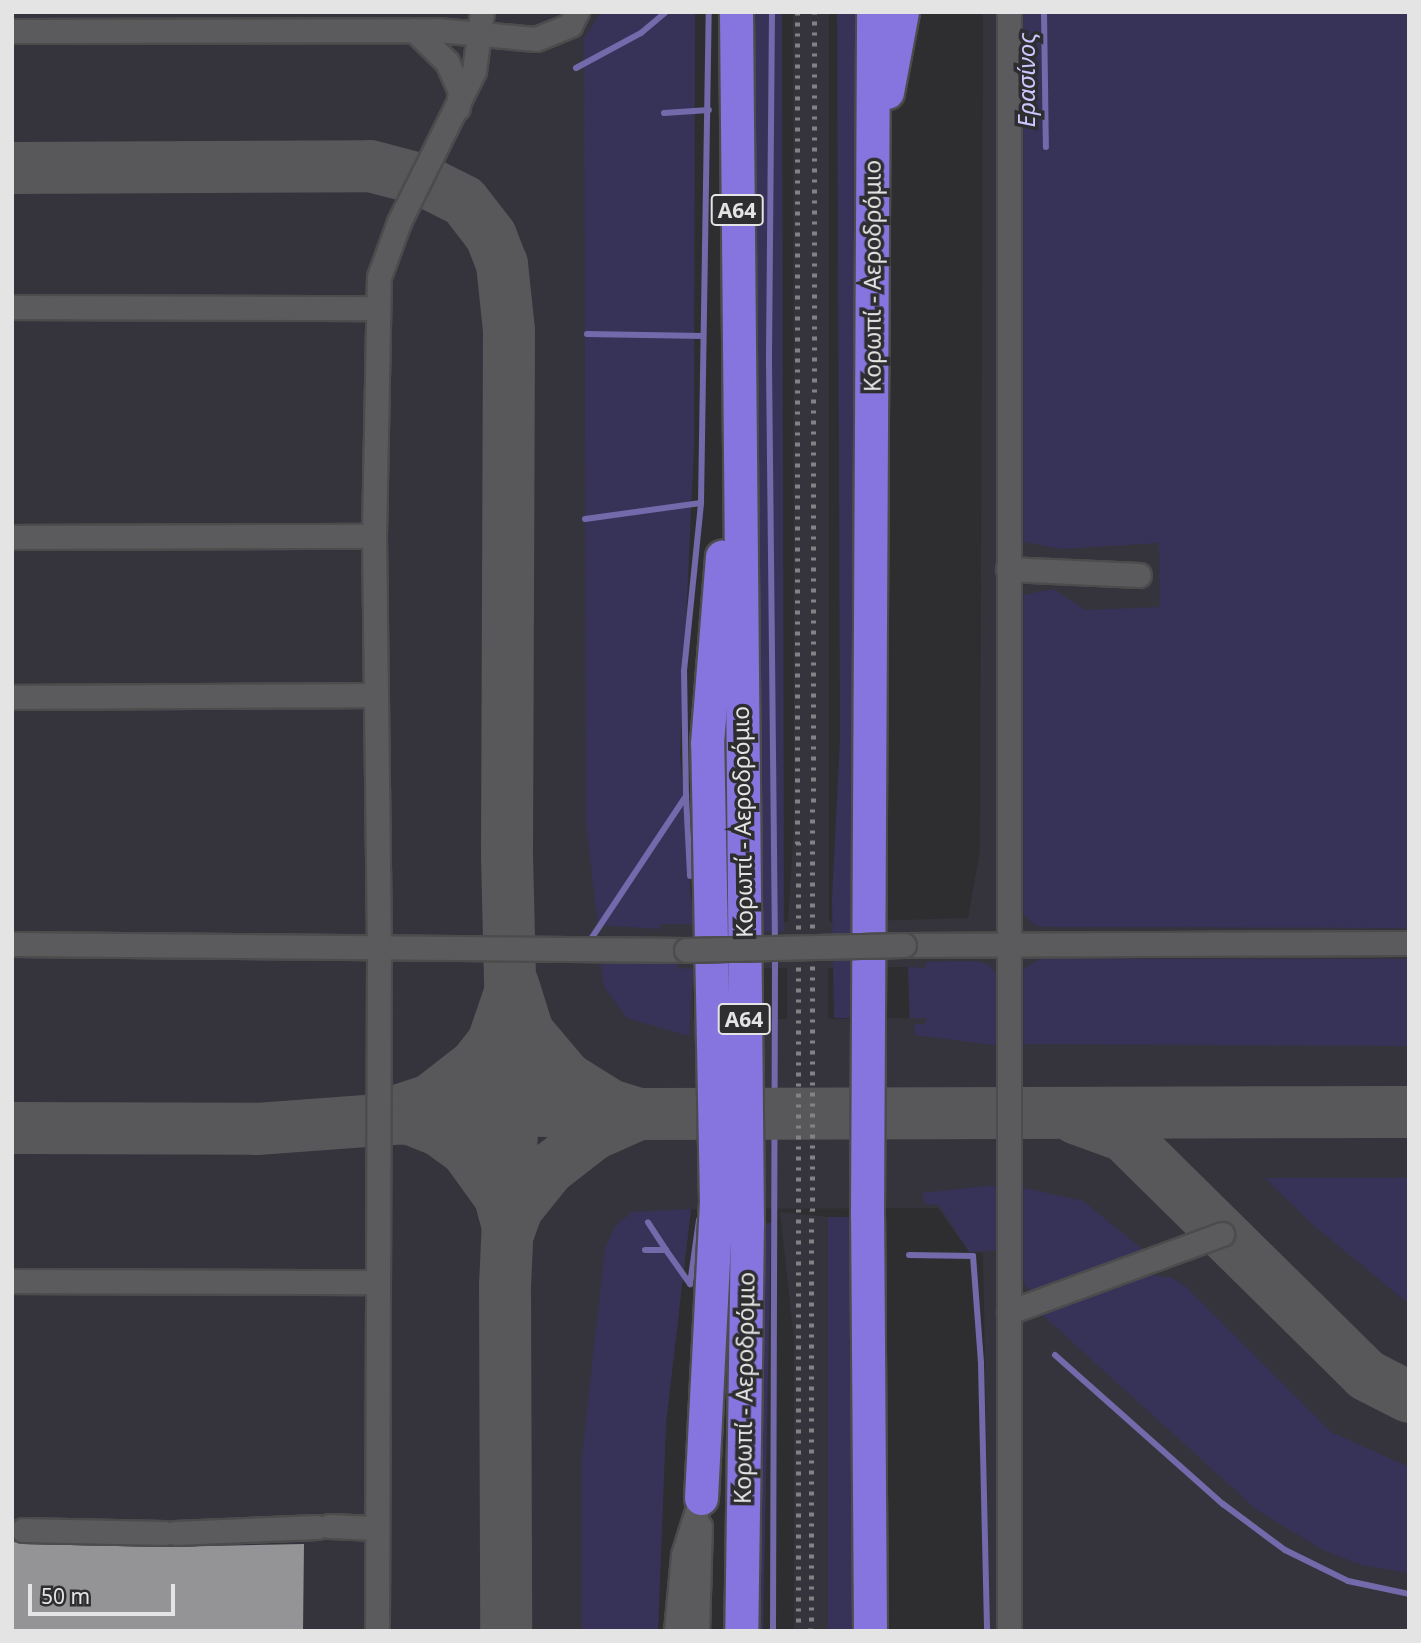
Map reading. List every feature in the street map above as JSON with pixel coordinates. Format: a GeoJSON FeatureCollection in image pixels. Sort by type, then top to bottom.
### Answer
{"type":"FeatureCollection","features":[{"type":"Feature","properties":{"kind":"highway","name":"Κορωπί - Αεροδρόμιο"},"geometry":{"type":"LineString","coordinates":[[736,12],[737,408],[747,1222],[741,1631]]}},
{"type":"Feature","properties":{"kind":"highway","name":"Κορωπί - Αεροδρόμιο"},"geometry":{"type":"LineString","coordinates":[[870,1631],[867,1202],[873,12]]}},
{"type":"Feature","properties":{"kind":"highway"},"geometry":{"type":"LineString","coordinates":[[873,153],[902,12]]}},
{"type":"Feature","properties":{"kind":"highway"},"geometry":{"type":"LineString","coordinates":[[701,1498],[716,1201],[707,743],[715,614],[737,408]]}},
{"type":"Feature","properties":{"kind":"street"},"geometry":{"type":"LineString","coordinates":[[12,31],[414,30],[482,23],[536,39],[564,29],[577,12]]}},
{"type":"Feature","properties":{"kind":"street"},"geometry":{"type":"LineString","coordinates":[[1009,12],[1009,1631]]}},
{"type":"Feature","properties":{"kind":"street"},"geometry":{"type":"LineString","coordinates":[[377,1631],[375,1282],[379,944],[374,536],[379,277],[399,222],[457,110],[474,71],[482,23]]}},
{"type":"Feature","properties":{"kind":"street"},"geometry":{"type":"LineString","coordinates":[[414,30],[447,62],[460,91],[457,110]]}},
{"type":"Feature","properties":{"kind":"street"},"geometry":{"type":"LineString","coordinates":[[12,307],[378,308]]}},
{"type":"Feature","properties":{"kind":"street"},"geometry":{"type":"LineString","coordinates":[[12,537],[374,536]]}},
{"type":"Feature","properties":{"kind":"street"},"geometry":{"type":"LineString","coordinates":[[1008,569],[1139,575]]}},
{"type":"Feature","properties":{"kind":"street"},"geometry":{"type":"LineString","coordinates":[[12,697],[374,695]]}},
{"type":"Feature","properties":{"kind":"street"},"geometry":{"type":"LineString","coordinates":[[12,944],[379,944],[685,950],[1007,942],[1409,943]]}},
{"type":"Feature","properties":{"kind":"street"},"geometry":{"type":"LineString","coordinates":[[1009,1312],[1222,1234]]}},
{"type":"Feature","properties":{"kind":"street"},"geometry":{"type":"LineString","coordinates":[[12,1281],[375,1282]]}},
{"type":"Feature","properties":{"kind":"street"},"geometry":{"type":"LineString","coordinates":[[676,1631],[683,1555],[701,1498]]}},
{"type":"Feature","properties":{"kind":"street"},"geometry":{"type":"LineString","coordinates":[[697,1631],[701,1498]]}},
{"type":"Feature","properties":{"kind":"street"},"geometry":{"type":"LineString","coordinates":[[16,1530],[169,1533],[323,1527],[376,1528]]}},
{"type":"Feature","properties":{"kind":"shaded area"},"geometry":{"type":"Polygon","coordinates":[[[12,12],[657,12],[654,533],[694,924],[788,922],[794,824],[793,12],[829,12],[829,922],[968,918],[980,851],[983,12],[1409,12],[1409,1631],[990,1631],[983,1253],[969,1252],[938,1208],[691,1209],[666,1423],[658,1631],[12,1631],[12,12]],[[908,967],[828,968],[828,1019],[909,1018],[908,967]],[[787,968],[693,969],[693,1020],[787,1019],[787,968]]]}},
{"type":"Feature","properties":{"kind":"shaded area"},"geometry":{"type":"Polygon","coordinates":[[[601,12],[695,12],[694,446],[680,754],[693,924],[661,924],[660,929],[598,925],[586,823],[584,39],[601,12]]]}},
{"type":"Feature","properties":{"kind":"shaded area"},"geometry":{"type":"Polygon","coordinates":[[[753,12],[782,12],[784,932],[760,931],[753,12]]]}},
{"type":"Feature","properties":{"kind":"shaded area"},"geometry":{"type":"Polygon","coordinates":[[[837,12],[858,12],[851,1018],[834,1018],[832,900],[840,738],[837,12]]]}},
{"type":"Feature","properties":{"kind":"shaded area"},"geometry":{"type":"Polygon","coordinates":[[[1017,12],[1409,12],[1409,928],[1047,927],[1036,926],[1022,913],[1018,903],[1014,597],[1053,589],[1085,610],[1160,607],[1159,543],[1061,549],[1015,540],[1017,12]]]}},
{"type":"Feature","properties":{"kind":"shaded area"},"geometry":{"type":"Polygon","coordinates":[[[1040,959],[1409,959],[1409,1046],[1018,1044],[1017,984],[1021,970],[1040,959]]]}},
{"type":"Feature","properties":{"kind":"shaded area"},"geometry":{"type":"Polygon","coordinates":[[[600,960],[677,962],[677,968],[693,969],[689,1036],[627,1018],[604,987],[600,960]]]}},
{"type":"Feature","properties":{"kind":"shaded area"},"geometry":{"type":"Polygon","coordinates":[[[974,961],[989,965],[1002,981],[1002,1046],[914,1035],[915,1024],[926,1024],[926,1018],[910,1018],[908,967],[925,968],[927,962],[974,961]]]}},
{"type":"Feature","properties":{"kind":"shaded area"},"geometry":{"type":"Polygon","coordinates":[[[1265,1178],[1409,1178],[1409,1304],[1312,1224],[1265,1178]]]}},
{"type":"Feature","properties":{"kind":"shaded area"},"geometry":{"type":"Polygon","coordinates":[[[987,1186],[1020,1187],[1083,1201],[1148,1254],[1036,1291],[1027,1288],[1005,1250],[969,1252],[939,1205],[925,1204],[922,1193],[987,1186]]]}},
{"type":"Feature","properties":{"kind":"shaded area"},"geometry":{"type":"Polygon","coordinates":[[[691,1209],[666,1423],[658,1631],[582,1631],[582,1457],[605,1249],[616,1224],[633,1212],[691,1209]]]}},
{"type":"Feature","properties":{"kind":"shaded area"},"geometry":{"type":"Polygon","coordinates":[[[780,1212],[828,1217],[828,1631],[794,1631],[794,1339],[780,1212]]]}},
{"type":"Feature","properties":{"kind":"shaded area"},"geometry":{"type":"Polygon","coordinates":[[[828,1217],[854,1217],[859,1631],[828,1631],[828,1217]]]}},
{"type":"Feature","properties":{"kind":"shaded area"},"geometry":{"type":"Polygon","coordinates":[[[771,1223],[763,1631],[752,1631],[759,1224],[771,1223]]]}},
{"type":"Feature","properties":{"kind":"shaded area"},"geometry":{"type":"Polygon","coordinates":[[[1149,1275],[1172,1278],[1185,1286],[1331,1432],[1409,1467],[1409,1573],[1362,1565],[1323,1550],[1257,1510],[1036,1309],[1149,1275]]]}},
{"type":"Feature","properties":{"kind":"building"},"geometry":{"type":"Polygon","coordinates":[[[12,1542],[164,1547],[304,1544],[303,1631],[12,1631],[12,1542]]]}},
{"type":"Feature","properties":{"kind":"waterway"},"geometry":{"type":"LineString","coordinates":[[576,68],[641,33],[666,12]]}},
{"type":"Feature","properties":{"kind":"waterway"},"geometry":{"type":"LineString","coordinates":[[686,796],[684,671],[701,503],[709,12]]}},
{"type":"Feature","properties":{"kind":"waterway"},"geometry":{"type":"LineString","coordinates":[[772,12],[769,363],[775,943]]}},
{"type":"Feature","properties":{"kind":"waterway","name":"Ερασίνος"},"geometry":{"type":"LineString","coordinates":[[1044,12],[1046,147]]}},
{"type":"Feature","properties":{"kind":"waterway"},"geometry":{"type":"LineString","coordinates":[[664,113],[709,110]]}},
{"type":"Feature","properties":{"kind":"waterway"},"geometry":{"type":"LineString","coordinates":[[587,334],[703,336]]}},
{"type":"Feature","properties":{"kind":"waterway"},"geometry":{"type":"LineString","coordinates":[[585,519],[701,503]]}},
{"type":"Feature","properties":{"kind":"waterway"},"geometry":{"type":"LineString","coordinates":[[591,939],[686,796],[690,876]]}},
{"type":"Feature","properties":{"kind":"waterway"},"geometry":{"type":"LineString","coordinates":[[773,1631],[775,954]]}},
{"type":"Feature","properties":{"kind":"waterway"},"geometry":{"type":"LineString","coordinates":[[666,1250],[690,1284],[699,1220]]}},
{"type":"Feature","properties":{"kind":"waterway"},"geometry":{"type":"LineString","coordinates":[[645,1250],[666,1250],[648,1222]]}},
{"type":"Feature","properties":{"kind":"waterway"},"geometry":{"type":"LineString","coordinates":[[909,1255],[973,1256],[981,1363],[987,1631]]}},
{"type":"Feature","properties":{"kind":"waterway"},"geometry":{"type":"LineString","coordinates":[[1055,1355],[1223,1504],[1285,1550],[1348,1581],[1409,1594]]}},
{"type":"Feature","properties":{"kind":"taxiway"},"geometry":{"type":"LineString","coordinates":[[12,168],[370,166],[420,179],[464,201],[491,236],[502,264],[509,331],[507,856],[513,1110],[505,1284],[506,1631]]}},
{"type":"Feature","properties":{"kind":"taxiway"},"geometry":{"type":"LineString","coordinates":[[513,984],[528,1032],[567,1078],[610,1105],[639,1114],[594,1134],[549,1169],[517,1209],[509,1231],[500,1197],[466,1150],[440,1131],[411,1119],[379,1117],[430,1100],[475,1065],[493,1042],[513,984]]}},
{"type":"Feature","properties":{"kind":"taxiway"},"geometry":{"type":"LineString","coordinates":[[12,1128],[257,1129],[513,1110],[639,1114],[1409,1112]]}},
{"type":"Feature","properties":{"kind":"taxiway"},"geometry":{"type":"LineString","coordinates":[[1075,1118],[1124,1136],[1366,1375],[1409,1397]]}},
{"type":"Feature","properties":{"kind":"railway"},"geometry":{"type":"LineString","coordinates":[[797,12],[799,1631]]}},
{"type":"Feature","properties":{"kind":"railway"},"geometry":{"type":"LineString","coordinates":[[811,1631],[815,12]]}}]}
